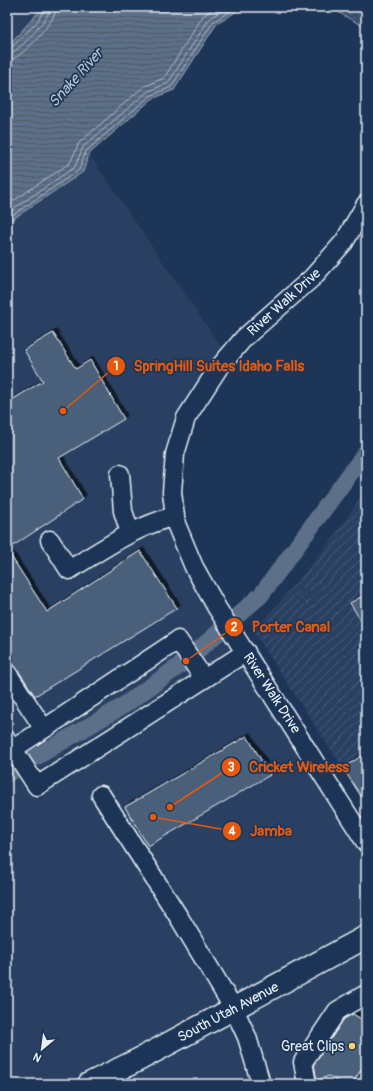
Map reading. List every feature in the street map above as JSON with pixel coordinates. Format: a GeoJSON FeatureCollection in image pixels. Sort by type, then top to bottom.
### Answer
{"type":"FeatureCollection","features":[{"type":"Feature","properties":{"kind":"main road","name":"South Utah Avenue"},"geometry":{"type":"LineString","coordinates":[[89,1084],[140,1060],[366,937]]}},
{"type":"Feature","properties":{"kind":"street","name":"River Walk Drive"},"geometry":{"type":"LineString","coordinates":[[366,204],[344,242],[312,278],[244,338],[217,370],[186,418],[175,454],[172,492],[176,524],[194,567],[217,608],[366,843]]}},
{"type":"Feature","properties":{"kind":"street"},"geometry":{"type":"LineString","coordinates":[[120,474],[123,511],[130,533]]}},
{"type":"Feature","properties":{"kind":"street"},"geometry":{"type":"LineString","coordinates":[[50,540],[69,570],[130,533],[159,520],[175,516]]}},
{"type":"Feature","properties":{"kind":"street"},"geometry":{"type":"LineString","coordinates":[[204,679],[178,640],[44,729],[10,744],[37,786],[204,679],[243,647]]}},
{"type":"Feature","properties":{"kind":"street"},"geometry":{"type":"LineString","coordinates":[[7,673],[44,729]]}},
{"type":"Feature","properties":{"kind":"street"},"geometry":{"type":"LineString","coordinates":[[101,796],[180,919],[234,1009],[247,1037],[261,1084]]}},
{"type":"Feature","properties":{"kind":"street"},"geometry":{"type":"LineString","coordinates":[[307,1084],[303,1062],[337,1011],[366,994]]}},
{"type":"Feature","properties":{"kind":"shaded area"},"geometry":{"type":"Polygon","coordinates":[[[7,7],[43,7],[7,47],[7,7]]]}},
{"type":"Feature","properties":{"kind":"shaded area"},"geometry":{"type":"Polygon","coordinates":[[[329,7],[366,7],[366,28],[329,7]]]}},
{"type":"Feature","properties":{"kind":"shaded area"},"geometry":{"type":"Polygon","coordinates":[[[89,154],[228,357],[186,418],[176,524],[366,846],[366,937],[85,1084],[7,1084],[7,223],[83,172],[89,154]]]}},
{"type":"Feature","properties":{"kind":"shaded area"},"geometry":{"type":"Polygon","coordinates":[[[366,489],[366,804],[254,632],[333,538],[366,489]]]}},
{"type":"Feature","properties":{"kind":"shaded area"},"geometry":{"type":"Polygon","coordinates":[[[366,938],[366,1084],[87,1084],[366,938]]]}},
{"type":"Feature","properties":{"kind":"water","name":"Snake River"},"geometry":{"type":"Polygon","coordinates":[[[43,7],[243,7],[216,25],[174,90],[152,99],[89,154],[83,172],[7,223],[7,47],[43,7]]]}},
{"type":"Feature","properties":{"kind":"building"},"geometry":{"type":"Polygon","coordinates":[[[53,333],[76,369],[90,360],[124,419],[59,458],[83,499],[7,550],[7,403],[43,381],[24,350],[53,333]]]}},
{"type":"Feature","properties":{"kind":"building"},"geometry":{"type":"Polygon","coordinates":[[[7,550],[47,612],[140,551],[177,608],[35,696],[16,667],[7,660],[7,550]]]}},
{"type":"Feature","properties":{"kind":"building"},"geometry":{"type":"Polygon","coordinates":[[[366,594],[366,629],[350,603],[366,594]]]}},
{"type":"Feature","properties":{"kind":"building"},"geometry":{"type":"Polygon","coordinates":[[[247,736],[270,775],[148,846],[125,807],[247,736]]]}},
{"type":"Feature","properties":{"kind":"building"},"geometry":{"type":"Polygon","coordinates":[[[366,753],[366,804],[343,768],[366,753]]]}},
{"type":"Feature","properties":{"kind":"building"},"geometry":{"type":"Polygon","coordinates":[[[353,1014],[366,1022],[366,1062],[352,1084],[341,1084],[329,1076],[317,1080],[314,1064],[344,1019],[353,1014]]]}},
{"type":"Feature","properties":{"kind":"waterway"},"geometry":{"type":"LineString","coordinates":[[7,774],[123,706],[186,661],[261,595],[366,452]]}},
{"type":"Feature","properties":{"kind":"place","name":"SpringHill Suites Idaho Falls"},"geometry":{"type":"Point","coordinates":[63,411]}},
{"type":"Feature","properties":{"kind":"place","name":"Porter Canal"},"geometry":{"type":"Point","coordinates":[186,661]}},
{"type":"Feature","properties":{"kind":"place","name":"Cricket Wireless"},"geometry":{"type":"Point","coordinates":[170,807]}},
{"type":"Feature","properties":{"kind":"place","name":"Jamba"},"geometry":{"type":"Point","coordinates":[153,817]}},
{"type":"Feature","properties":{"kind":"place","name":"Great Clips"},"geometry":{"type":"Point","coordinates":[352,1046]}}]}
